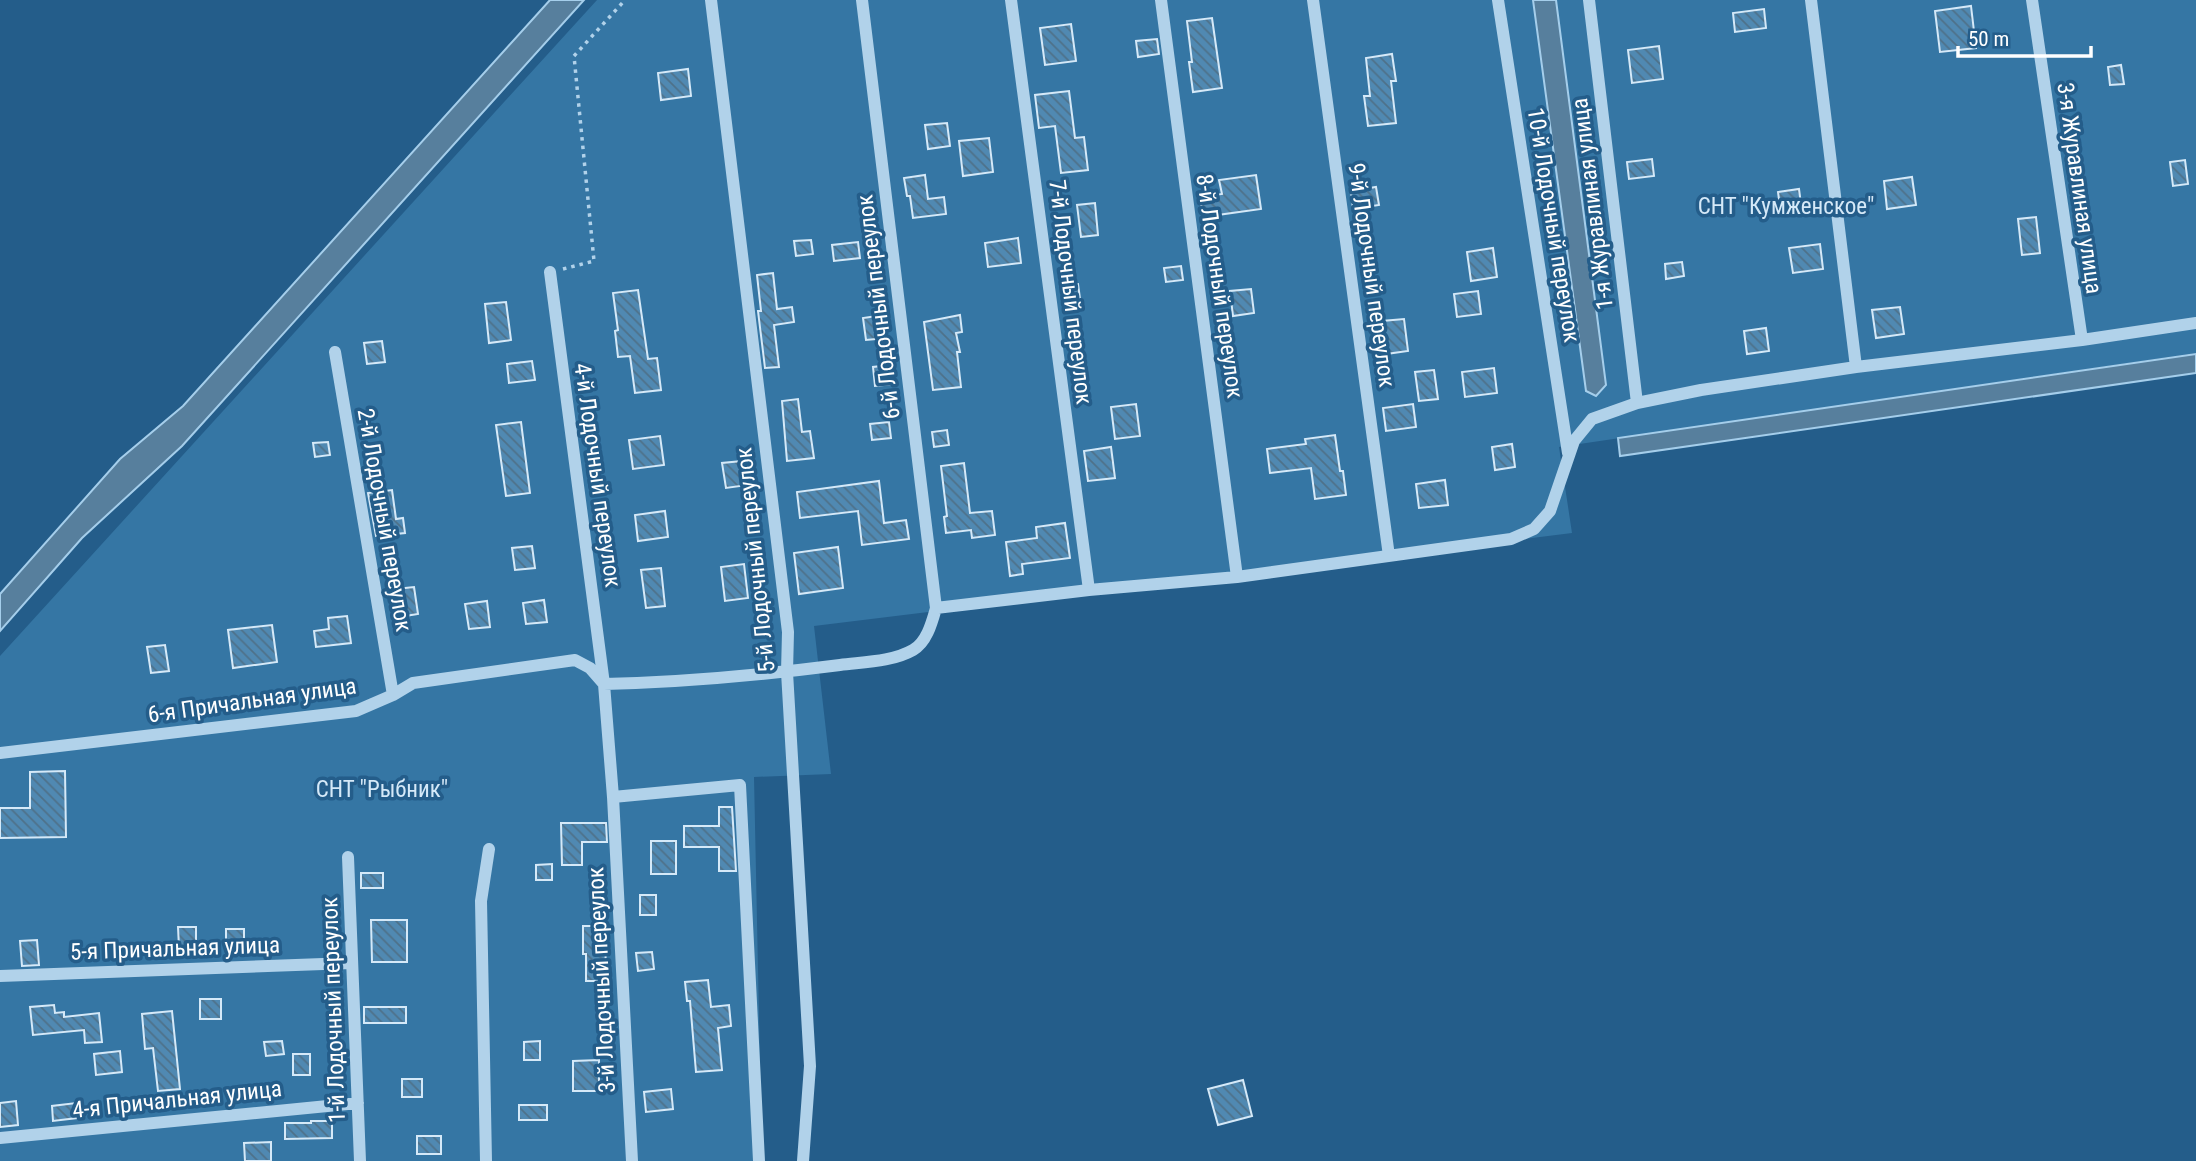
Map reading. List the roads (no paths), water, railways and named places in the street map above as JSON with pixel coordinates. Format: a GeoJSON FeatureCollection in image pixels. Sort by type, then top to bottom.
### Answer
{"type":"FeatureCollection","features":[{"type":"Feature","properties":{"kind":"street","name":"5-й Лодочный переулок"},"geometry":{"type":"LineString","coordinates":[[711,0],[788,632],[787,672],[810,1066],[803,1161]]}},
{"type":"Feature","properties":{"kind":"street","name":"6-й Лодочный переулок"},"geometry":{"type":"LineString","coordinates":[[862,0],[936,608]]}},
{"type":"Feature","properties":{"kind":"street","name":"7-й Лодочный переулок"},"geometry":{"type":"LineString","coordinates":[[1012,0],[1088,590]]}},
{"type":"Feature","properties":{"kind":"street","name":"8-й Лодочный переулок"},"geometry":{"type":"LineString","coordinates":[[1160,0],[1237,577]]}},
{"type":"Feature","properties":{"kind":"street","name":"9-й Лодочный переулок"},"geometry":{"type":"LineString","coordinates":[[1313,0],[1389,556]]}},
{"type":"Feature","properties":{"kind":"street","name":"10-й Лодочный переулок"},"geometry":{"type":"LineString","coordinates":[[1498,0],[1569,457]]}},
{"type":"Feature","properties":{"kind":"street","name":"1-я Журавлиная улица"},"geometry":{"type":"LineString","coordinates":[[1589,0],[1637,403]]}},
{"type":"Feature","properties":{"kind":"street"},"geometry":{"type":"LineString","coordinates":[[1811,0],[1856,367]]}},
{"type":"Feature","properties":{"kind":"street","name":"3-я Журавлиная улица"},"geometry":{"type":"LineString","coordinates":[[2032,0],[2081,340]]}},
{"type":"Feature","properties":{"kind":"street","name":"4-й Лодочный переулок"},"geometry":{"type":"LineString","coordinates":[[550,272],[604,684],[613,797]]}},
{"type":"Feature","properties":{"kind":"street"},"geometry":{"type":"LineString","coordinates":[[604,684],[787,672],[889,658],[915,649],[930,630],[936,608],[1088,590],[1237,577],[1511,539],[1534,529],[1550,511],[1574,441],[1592,419],[1637,403],[1701,390],[1856,367],[2081,340],[2196,323]]}},
{"type":"Feature","properties":{"kind":"street","name":"2-й Лодочный переулок"},"geometry":{"type":"LineString","coordinates":[[335,352],[393,695]]}},
{"type":"Feature","properties":{"kind":"street","name":"6-я Причальная улица"},"geometry":{"type":"LineString","coordinates":[[0,752],[356,711],[413,683],[575,660],[590,668],[604,684]]}},
{"type":"Feature","properties":{"kind":"street"},"geometry":{"type":"LineString","coordinates":[[613,797],[740,785],[759,1161]]}},
{"type":"Feature","properties":{"kind":"street","name":"3-й Лодочный переулок"},"geometry":{"type":"LineString","coordinates":[[613,797],[632,1161]]}},
{"type":"Feature","properties":{"kind":"street"},"geometry":{"type":"LineString","coordinates":[[486,1161],[481,901],[489,849]]}},
{"type":"Feature","properties":{"kind":"street","name":"1-й Лодочный переулок"},"geometry":{"type":"LineString","coordinates":[[348,857],[360,1161]]}},
{"type":"Feature","properties":{"kind":"street","name":"5-я Причальная улица"},"geometry":{"type":"LineString","coordinates":[[0,976],[351,963]]}},
{"type":"Feature","properties":{"kind":"street","name":"4-я Причальная улица"},"geometry":{"type":"LineString","coordinates":[[0,1138],[358,1103]]}},
{"type":"Feature","properties":{"kind":"park label","name":"СНТ \"Кумженское\""},"geometry":{"type":"Point","coordinates":[1786,206]}},
{"type":"Feature","properties":{"kind":"park label","name":"СНТ \"Рыбник\""},"geometry":{"type":"Point","coordinates":[382,789]}}]}
